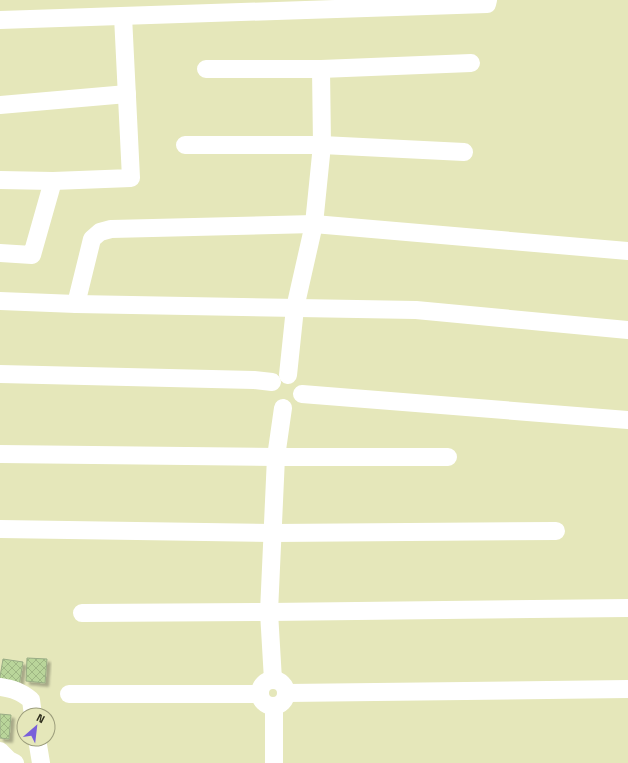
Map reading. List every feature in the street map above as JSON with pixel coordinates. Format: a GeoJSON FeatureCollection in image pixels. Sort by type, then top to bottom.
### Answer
{"type":"FeatureCollection","features":[{"type":"Feature","properties":{"kind":"street"},"geometry":{"type":"LineString","coordinates":[[0,20],[123,16],[249,6],[486,4],[488,0]]}},
{"type":"Feature","properties":{"kind":"street"},"geometry":{"type":"LineString","coordinates":[[0,180],[53,181],[131,178],[123,16]]}},
{"type":"Feature","properties":{"kind":"street"},"geometry":{"type":"LineString","coordinates":[[206,69],[321,69],[471,64]]}},
{"type":"Feature","properties":{"kind":"street"},"geometry":{"type":"LineString","coordinates":[[0,374],[254,380],[280,378],[294,377],[302,388],[302,394],[299,402],[292,407],[283,408],[277,406],[269,395],[269,388],[280,378],[314,224],[322,145],[321,69]]}},
{"type":"Feature","properties":{"kind":"street"},"geometry":{"type":"LineString","coordinates":[[0,106],[127,94]]}},
{"type":"Feature","properties":{"kind":"street"},"geometry":{"type":"LineString","coordinates":[[185,145],[322,145],[464,152]]}},
{"type":"Feature","properties":{"kind":"street"},"geometry":{"type":"LineString","coordinates":[[0,253],[32,255],[53,181]]}},
{"type":"Feature","properties":{"kind":"street"},"geometry":{"type":"LineString","coordinates":[[76,304],[92,239],[100,232],[111,229],[314,224],[628,251]]}},
{"type":"Feature","properties":{"kind":"street"},"geometry":{"type":"LineString","coordinates":[[0,301],[76,304],[416,310],[628,330]]}},
{"type":"Feature","properties":{"kind":"street"},"geometry":{"type":"LineString","coordinates":[[302,394],[628,420]]}},
{"type":"Feature","properties":{"kind":"street"},"geometry":{"type":"LineString","coordinates":[[273,680],[269,612],[276,457],[283,408]]}},
{"type":"Feature","properties":{"kind":"street"},"geometry":{"type":"LineString","coordinates":[[0,454],[448,457]]}},
{"type":"Feature","properties":{"kind":"street"},"geometry":{"type":"LineString","coordinates":[[0,529],[273,532],[556,532]]}},
{"type":"Feature","properties":{"kind":"street"},"geometry":{"type":"LineString","coordinates":[[82,612],[269,612],[628,608]]}},
{"type":"Feature","properties":{"kind":"street"},"geometry":{"type":"LineString","coordinates":[[273,680],[282,684],[286,693],[283,702],[279,705],[268,706],[261,699],[261,688],[268,681],[273,680]]}},
{"type":"Feature","properties":{"kind":"street"},"geometry":{"type":"LineString","coordinates":[[0,687],[23,693],[31,700],[32,707]]}},
{"type":"Feature","properties":{"kind":"street"},"geometry":{"type":"LineString","coordinates":[[286,693],[628,689]]}},
{"type":"Feature","properties":{"kind":"street"},"geometry":{"type":"LineString","coordinates":[[69,694],[260,694]]}},
{"type":"Feature","properties":{"kind":"street"},"geometry":{"type":"LineString","coordinates":[[274,706],[274,763]]}},
{"type":"Feature","properties":{"kind":"street"},"geometry":{"type":"LineString","coordinates":[[37,747],[37,763]]}},
{"type":"Feature","properties":{"kind":"street"},"geometry":{"type":"LineString","coordinates":[[0,751],[9,760],[16,763]]}},
{"type":"Feature","properties":{"kind":"building"},"geometry":{"type":"Polygon","coordinates":[[[27,658],[47,659],[45,683],[26,681],[27,658]]]}},
{"type":"Feature","properties":{"kind":"building"},"geometry":{"type":"Polygon","coordinates":[[[3,659],[23,662],[19,686],[0,682],[3,659]]]}},
{"type":"Feature","properties":{"kind":"building"},"geometry":{"type":"Polygon","coordinates":[[[0,714],[11,715],[9,739],[0,738],[0,714]]]}}]}
